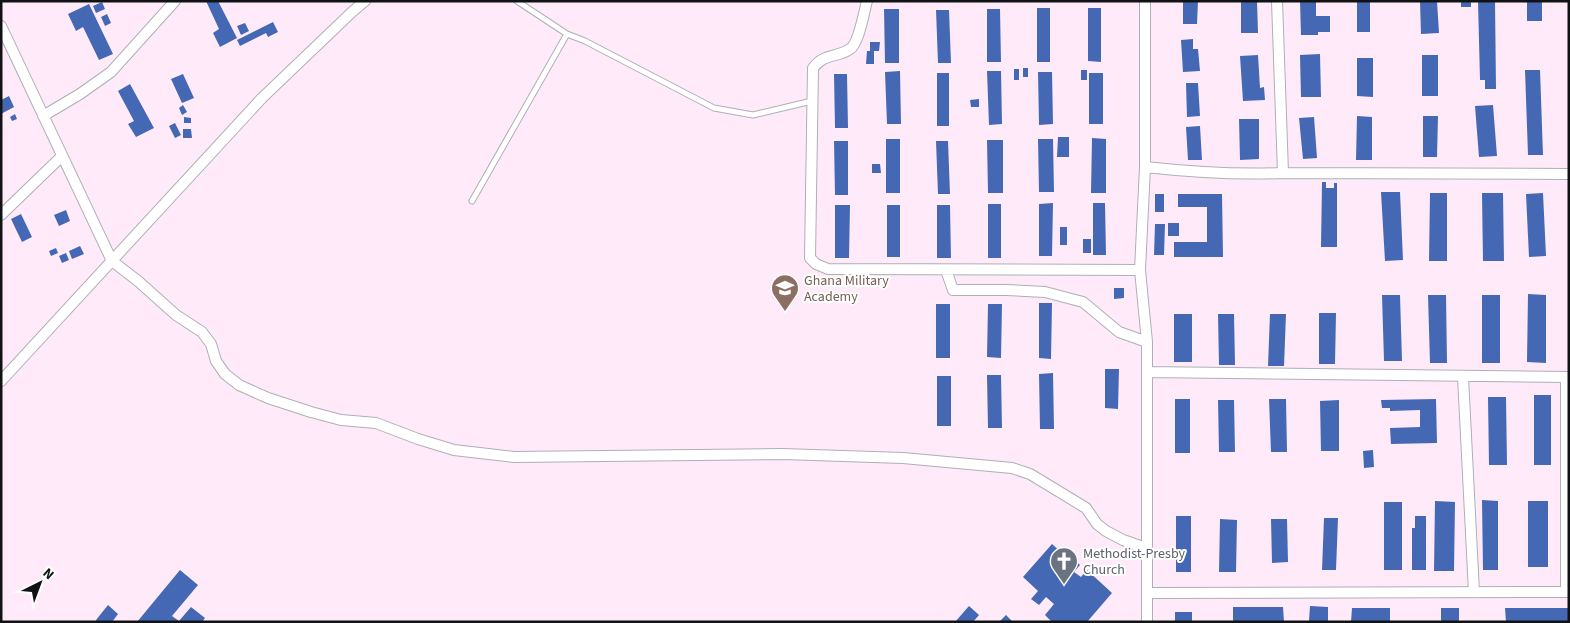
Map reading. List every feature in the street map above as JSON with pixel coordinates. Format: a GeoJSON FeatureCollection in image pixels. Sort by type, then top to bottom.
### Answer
{"type":"FeatureCollection","features":[{"type":"Feature","properties":{"kind":"street"},"geometry":{"type":"LineString","coordinates":[[43,116],[80,94],[111,72],[175,1]]}},
{"type":"Feature","properties":{"kind":"street"},"geometry":{"type":"LineString","coordinates":[[1,382],[262,98],[365,1]]}},
{"type":"Feature","properties":{"kind":"street"},"geometry":{"type":"LineString","coordinates":[[867,1],[856,42],[850,48],[819,60],[813,68],[810,258],[816,264],[828,270],[1140,270]]}},
{"type":"Feature","properties":{"kind":"street"},"geometry":{"type":"LineString","coordinates":[[1145,1],[1144,168],[1140,270],[1147,342],[1147,622]]}},
{"type":"Feature","properties":{"kind":"street"},"geometry":{"type":"LineString","coordinates":[[1277,1],[1283,173]]}},
{"type":"Feature","properties":{"kind":"street"},"geometry":{"type":"LineString","coordinates":[[1,26],[112,261],[176,314],[202,332],[211,344],[216,361],[225,374],[239,385],[268,398],[318,414],[341,420],[376,423],[454,450],[514,457],[784,454],[903,458],[1012,468],[1030,474],[1086,508],[1097,524],[1106,531],[1123,540],[1146,548]]}},
{"type":"Feature","properties":{"kind":"street"},"geometry":{"type":"LineString","coordinates":[[1,214],[62,156]]}},
{"type":"Feature","properties":{"kind":"street"},"geometry":{"type":"LineString","coordinates":[[1144,168],[1244,175],[1283,173],[1569,174]]}},
{"type":"Feature","properties":{"kind":"street"},"geometry":{"type":"LineString","coordinates":[[946,270],[953,290],[1045,292],[1083,302],[1120,332],[1147,342]]}},
{"type":"Feature","properties":{"kind":"street"},"geometry":{"type":"LineString","coordinates":[[1147,372],[1567,377],[1567,592],[1147,593]]}},
{"type":"Feature","properties":{"kind":"street"},"geometry":{"type":"LineString","coordinates":[[1463,377],[1474,592]]}},
{"type":"Feature","properties":{"kind":"lane"},"geometry":{"type":"LineString","coordinates":[[517,1],[567,34],[714,108],[753,115],[813,101]]}},
{"type":"Feature","properties":{"kind":"lane"},"geometry":{"type":"LineString","coordinates":[[472,201],[567,34]]}},
{"type":"Feature","properties":{"kind":"shaded area","name":"Ghana Military Academy"},"geometry":{"type":"Polygon","coordinates":[[[1,1],[1569,1],[1569,622],[1,622],[1,1]]]}},
{"type":"Feature","properties":{"kind":"building"},"geometry":{"type":"Polygon","coordinates":[[[206,1],[218,1],[237,38],[220,47],[213,33],[219,29],[206,1]]]}},
{"type":"Feature","properties":{"kind":"building"},"geometry":{"type":"Polygon","coordinates":[[[1183,1],[1198,1],[1197,24],[1183,24],[1183,1]]]}},
{"type":"Feature","properties":{"kind":"building"},"geometry":{"type":"Polygon","coordinates":[[[1241,1],[1257,1],[1258,33],[1241,33],[1241,1]]]}},
{"type":"Feature","properties":{"kind":"building"},"geometry":{"type":"Polygon","coordinates":[[[1300,1],[1316,1],[1316,16],[1330,16],[1330,32],[1318,32],[1318,35],[1301,35],[1300,1]]]}},
{"type":"Feature","properties":{"kind":"building"},"geometry":{"type":"Polygon","coordinates":[[[1357,1],[1370,1],[1370,32],[1357,32],[1357,1]]]}},
{"type":"Feature","properties":{"kind":"building"},"geometry":{"type":"Polygon","coordinates":[[[1420,1],[1437,1],[1439,33],[1421,34],[1420,1]]]}},
{"type":"Feature","properties":{"kind":"building"},"geometry":{"type":"Polygon","coordinates":[[[1461,1],[1471,1],[1471,7],[1461,7],[1461,1]]]}},
{"type":"Feature","properties":{"kind":"building"},"geometry":{"type":"Polygon","coordinates":[[[1478,1],[1495,1],[1496,89],[1485,89],[1485,80],[1480,80],[1478,1]]]}},
{"type":"Feature","properties":{"kind":"building"},"geometry":{"type":"Polygon","coordinates":[[[1527,1],[1542,1],[1542,21],[1527,21],[1527,1]]]}},
{"type":"Feature","properties":{"kind":"building"},"geometry":{"type":"Polygon","coordinates":[[[102,2],[105,9],[96,13],[93,6],[102,2]]]}},
{"type":"Feature","properties":{"kind":"building"},"geometry":{"type":"Polygon","coordinates":[[[89,4],[113,54],[99,60],[83,27],[76,31],[68,14],[89,4]]]}},
{"type":"Feature","properties":{"kind":"building"},"geometry":{"type":"Polygon","coordinates":[[[1037,8],[1050,8],[1050,62],[1037,62],[1037,8]]]}},
{"type":"Feature","properties":{"kind":"building"},"geometry":{"type":"Polygon","coordinates":[[[1088,8],[1101,8],[1101,62],[1088,61],[1088,8]]]}},
{"type":"Feature","properties":{"kind":"building"},"geometry":{"type":"Polygon","coordinates":[[[884,9],[899,9],[899,63],[885,63],[884,9]]]}},
{"type":"Feature","properties":{"kind":"building"},"geometry":{"type":"Polygon","coordinates":[[[987,9],[1000,9],[1001,62],[987,62],[987,9]]]}},
{"type":"Feature","properties":{"kind":"building"},"geometry":{"type":"Polygon","coordinates":[[[936,10],[949,10],[951,63],[938,63],[936,10]]]}},
{"type":"Feature","properties":{"kind":"building"},"geometry":{"type":"Polygon","coordinates":[[[107,14],[111,23],[105,26],[101,17],[107,14]]]}},
{"type":"Feature","properties":{"kind":"building"},"geometry":{"type":"Polygon","coordinates":[[[273,22],[278,32],[268,37],[266,33],[240,46],[237,40],[273,22]]]}},
{"type":"Feature","properties":{"kind":"building"},"geometry":{"type":"Polygon","coordinates":[[[245,23],[249,31],[241,35],[237,26],[245,23]]]}},
{"type":"Feature","properties":{"kind":"building"},"geometry":{"type":"Polygon","coordinates":[[[1193,39],[1193,49],[1198,49],[1200,71],[1183,72],[1181,40],[1193,39]]]}},
{"type":"Feature","properties":{"kind":"building"},"geometry":{"type":"Polygon","coordinates":[[[870,42],[880,42],[879,51],[874,51],[874,64],[866,64],[867,51],[870,51],[870,42]]]}},
{"type":"Feature","properties":{"kind":"building"},"geometry":{"type":"Polygon","coordinates":[[[1320,54],[1321,97],[1301,97],[1300,55],[1320,54]]]}},
{"type":"Feature","properties":{"kind":"building"},"geometry":{"type":"Polygon","coordinates":[[[1258,55],[1260,88],[1264,87],[1265,100],[1243,101],[1240,56],[1258,55]]]}},
{"type":"Feature","properties":{"kind":"building"},"geometry":{"type":"Polygon","coordinates":[[[1422,55],[1438,55],[1438,96],[1422,96],[1422,55]]]}},
{"type":"Feature","properties":{"kind":"building"},"geometry":{"type":"Polygon","coordinates":[[[1357,58],[1373,58],[1373,97],[1357,96],[1357,58]]]}},
{"type":"Feature","properties":{"kind":"building"},"geometry":{"type":"Polygon","coordinates":[[[1023,68],[1028,68],[1028,77],[1023,77],[1023,68]]]}},
{"type":"Feature","properties":{"kind":"building"},"geometry":{"type":"Polygon","coordinates":[[[1014,69],[1019,69],[1019,80],[1014,80],[1014,69]]]}},
{"type":"Feature","properties":{"kind":"building"},"geometry":{"type":"Polygon","coordinates":[[[1081,70],[1087,70],[1087,80],[1081,80],[1081,70]]]}},
{"type":"Feature","properties":{"kind":"building"},"geometry":{"type":"Polygon","coordinates":[[[1525,70],[1540,70],[1543,155],[1528,155],[1525,70]]]}},
{"type":"Feature","properties":{"kind":"building"},"geometry":{"type":"Polygon","coordinates":[[[900,71],[901,124],[887,124],[885,72],[900,71]]]}},
{"type":"Feature","properties":{"kind":"building"},"geometry":{"type":"Polygon","coordinates":[[[987,71],[1001,71],[1002,124],[989,125],[987,71]]]}},
{"type":"Feature","properties":{"kind":"building"},"geometry":{"type":"Polygon","coordinates":[[[1038,72],[1052,72],[1053,124],[1039,125],[1038,72]]]}},
{"type":"Feature","properties":{"kind":"building"},"geometry":{"type":"Polygon","coordinates":[[[937,73],[949,73],[949,126],[937,126],[937,73]]]}},
{"type":"Feature","properties":{"kind":"building"},"geometry":{"type":"Polygon","coordinates":[[[1089,73],[1103,73],[1103,124],[1089,124],[1089,73]]]}},
{"type":"Feature","properties":{"kind":"building"},"geometry":{"type":"Polygon","coordinates":[[[183,74],[194,98],[182,103],[171,79],[183,74]]]}},
{"type":"Feature","properties":{"kind":"building"},"geometry":{"type":"Polygon","coordinates":[[[834,74],[847,74],[848,128],[835,128],[834,74]]]}},
{"type":"Feature","properties":{"kind":"building"},"geometry":{"type":"Polygon","coordinates":[[[1186,83],[1198,83],[1200,116],[1187,117],[1186,83]]]}},
{"type":"Feature","properties":{"kind":"building"},"geometry":{"type":"Polygon","coordinates":[[[130,84],[154,128],[136,137],[128,124],[134,121],[118,91],[130,84]]]}},
{"type":"Feature","properties":{"kind":"building"},"geometry":{"type":"Polygon","coordinates":[[[9,96],[14,107],[1,114],[1,100],[9,96]]]}},
{"type":"Feature","properties":{"kind":"building"},"geometry":{"type":"Polygon","coordinates":[[[979,99],[979,107],[971,107],[970,100],[979,99]]]}},
{"type":"Feature","properties":{"kind":"building"},"geometry":{"type":"Polygon","coordinates":[[[183,105],[187,112],[182,115],[179,108],[183,105]]]}},
{"type":"Feature","properties":{"kind":"building"},"geometry":{"type":"Polygon","coordinates":[[[1493,105],[1497,156],[1479,157],[1475,106],[1493,105]]]}},
{"type":"Feature","properties":{"kind":"building"},"geometry":{"type":"Polygon","coordinates":[[[15,114],[17,119],[12,121],[10,117],[15,114]]]}},
{"type":"Feature","properties":{"kind":"building"},"geometry":{"type":"Polygon","coordinates":[[[1357,116],[1372,117],[1372,160],[1356,160],[1357,116]]]}},
{"type":"Feature","properties":{"kind":"building"},"geometry":{"type":"Polygon","coordinates":[[[1423,116],[1438,116],[1437,157],[1423,157],[1423,116]]]}},
{"type":"Feature","properties":{"kind":"building"},"geometry":{"type":"Polygon","coordinates":[[[184,117],[191,118],[191,123],[184,123],[184,117]]]}},
{"type":"Feature","properties":{"kind":"building"},"geometry":{"type":"Polygon","coordinates":[[[1314,117],[1317,158],[1303,159],[1299,118],[1314,117]]]}},
{"type":"Feature","properties":{"kind":"building"},"geometry":{"type":"Polygon","coordinates":[[[1239,119],[1259,119],[1259,159],[1240,160],[1239,119]]]}},
{"type":"Feature","properties":{"kind":"building"},"geometry":{"type":"Polygon","coordinates":[[[175,123],[181,135],[175,138],[169,126],[175,123]]]}},
{"type":"Feature","properties":{"kind":"building"},"geometry":{"type":"Polygon","coordinates":[[[1200,126],[1202,160],[1188,160],[1186,127],[1200,126]]]}},
{"type":"Feature","properties":{"kind":"building"},"geometry":{"type":"Polygon","coordinates":[[[183,129],[191,129],[192,138],[183,138],[183,129]]]}},
{"type":"Feature","properties":{"kind":"building"},"geometry":{"type":"Polygon","coordinates":[[[1058,137],[1069,137],[1069,157],[1057,157],[1058,137]]]}},
{"type":"Feature","properties":{"kind":"building"},"geometry":{"type":"Polygon","coordinates":[[[1092,138],[1106,139],[1106,193],[1091,193],[1092,138]]]}},
{"type":"Feature","properties":{"kind":"building"},"geometry":{"type":"Polygon","coordinates":[[[886,139],[900,139],[900,193],[886,193],[886,139]]]}},
{"type":"Feature","properties":{"kind":"building"},"geometry":{"type":"Polygon","coordinates":[[[1038,139],[1053,139],[1054,192],[1039,192],[1038,139]]]}},
{"type":"Feature","properties":{"kind":"building"},"geometry":{"type":"Polygon","coordinates":[[[987,140],[1003,140],[1003,193],[988,193],[987,140]]]}},
{"type":"Feature","properties":{"kind":"building"},"geometry":{"type":"Polygon","coordinates":[[[834,141],[848,141],[848,195],[835,195],[834,141]]]}},
{"type":"Feature","properties":{"kind":"building"},"geometry":{"type":"Polygon","coordinates":[[[936,141],[948,141],[950,194],[938,194],[936,141]]]}},
{"type":"Feature","properties":{"kind":"building"},"geometry":{"type":"Polygon","coordinates":[[[872,164],[880,164],[881,173],[872,173],[872,164]]]}},
{"type":"Feature","properties":{"kind":"building"},"geometry":{"type":"Polygon","coordinates":[[[1322,182],[1326,182],[1326,188],[1334,188],[1334,183],[1337,183],[1337,247],[1321,247],[1322,182]]]}},
{"type":"Feature","properties":{"kind":"building"},"geometry":{"type":"Polygon","coordinates":[[[1381,192],[1400,192],[1403,260],[1385,261],[1381,192]]]}},
{"type":"Feature","properties":{"kind":"building"},"geometry":{"type":"Polygon","coordinates":[[[1430,193],[1447,193],[1447,261],[1429,261],[1430,193]]]}},
{"type":"Feature","properties":{"kind":"building"},"geometry":{"type":"Polygon","coordinates":[[[1482,193],[1503,193],[1504,261],[1483,261],[1482,193]]]}},
{"type":"Feature","properties":{"kind":"building"},"geometry":{"type":"Polygon","coordinates":[[[1543,193],[1546,256],[1529,257],[1526,194],[1543,193]]]}},
{"type":"Feature","properties":{"kind":"building"},"geometry":{"type":"Polygon","coordinates":[[[1155,194],[1164,194],[1164,212],[1155,212],[1155,194]]]}},
{"type":"Feature","properties":{"kind":"building"},"geometry":{"type":"Polygon","coordinates":[[[1178,194],[1222,194],[1223,257],[1174,257],[1174,242],[1207,242],[1207,207],[1178,207],[1178,194]]]}},
{"type":"Feature","properties":{"kind":"building"},"geometry":{"type":"Polygon","coordinates":[[[1053,203],[1052,256],[1039,256],[1039,204],[1053,203]]]}},
{"type":"Feature","properties":{"kind":"building"},"geometry":{"type":"Polygon","coordinates":[[[1093,203],[1105,203],[1106,255],[1093,255],[1093,203]]]}},
{"type":"Feature","properties":{"kind":"building"},"geometry":{"type":"Polygon","coordinates":[[[988,204],[1001,204],[1001,258],[988,258],[988,204]]]}},
{"type":"Feature","properties":{"kind":"building"},"geometry":{"type":"Polygon","coordinates":[[[835,205],[850,205],[849,258],[835,258],[835,205]]]}},
{"type":"Feature","properties":{"kind":"building"},"geometry":{"type":"Polygon","coordinates":[[[887,205],[900,205],[900,257],[887,257],[887,205]]]}},
{"type":"Feature","properties":{"kind":"building"},"geometry":{"type":"Polygon","coordinates":[[[937,205],[950,205],[951,258],[937,258],[937,205]]]}},
{"type":"Feature","properties":{"kind":"building"},"geometry":{"type":"Polygon","coordinates":[[[66,210],[70,221],[59,226],[54,215],[66,210]]]}},
{"type":"Feature","properties":{"kind":"building"},"geometry":{"type":"Polygon","coordinates":[[[21,214],[32,237],[22,242],[11,219],[21,214]]]}},
{"type":"Feature","properties":{"kind":"building"},"geometry":{"type":"Polygon","coordinates":[[[1168,223],[1179,223],[1179,236],[1168,236],[1168,223]]]}},
{"type":"Feature","properties":{"kind":"building"},"geometry":{"type":"Polygon","coordinates":[[[1155,224],[1165,224],[1164,255],[1154,255],[1155,224]]]}},
{"type":"Feature","properties":{"kind":"building"},"geometry":{"type":"Polygon","coordinates":[[[1060,227],[1067,227],[1067,245],[1060,245],[1060,227]]]}},
{"type":"Feature","properties":{"kind":"building"},"geometry":{"type":"Polygon","coordinates":[[[1083,239],[1091,239],[1091,253],[1083,253],[1083,239]]]}},
{"type":"Feature","properties":{"kind":"building"},"geometry":{"type":"Polygon","coordinates":[[[80,246],[84,254],[72,259],[69,251],[80,246]]]}},
{"type":"Feature","properties":{"kind":"building"},"geometry":{"type":"Polygon","coordinates":[[[56,248],[58,253],[51,256],[49,251],[56,248]]]}},
{"type":"Feature","properties":{"kind":"building"},"geometry":{"type":"Polygon","coordinates":[[[66,253],[69,260],[62,263],[59,256],[66,253]]]}},
{"type":"Feature","properties":{"kind":"building"},"geometry":{"type":"Polygon","coordinates":[[[1114,288],[1124,288],[1124,298],[1114,299],[1114,288]]]}},
{"type":"Feature","properties":{"kind":"building"},"geometry":{"type":"Polygon","coordinates":[[[1528,294],[1546,295],[1546,363],[1527,362],[1528,294]]]}},
{"type":"Feature","properties":{"kind":"building"},"geometry":{"type":"Polygon","coordinates":[[[1382,295],[1400,295],[1402,361],[1384,361],[1382,295]]]}},
{"type":"Feature","properties":{"kind":"building"},"geometry":{"type":"Polygon","coordinates":[[[1428,295],[1446,295],[1447,363],[1430,363],[1428,295]]]}},
{"type":"Feature","properties":{"kind":"building"},"geometry":{"type":"Polygon","coordinates":[[[1482,295],[1500,295],[1500,363],[1482,363],[1482,295]]]}},
{"type":"Feature","properties":{"kind":"building"},"geometry":{"type":"Polygon","coordinates":[[[1039,303],[1052,303],[1051,359],[1039,358],[1039,303]]]}},
{"type":"Feature","properties":{"kind":"building"},"geometry":{"type":"Polygon","coordinates":[[[936,304],[950,304],[950,358],[936,358],[936,304]]]}},
{"type":"Feature","properties":{"kind":"building"},"geometry":{"type":"Polygon","coordinates":[[[988,304],[1002,304],[1001,358],[987,357],[988,304]]]}},
{"type":"Feature","properties":{"kind":"building"},"geometry":{"type":"Polygon","coordinates":[[[1319,313],[1336,313],[1335,364],[1319,364],[1319,313]]]}},
{"type":"Feature","properties":{"kind":"building"},"geometry":{"type":"Polygon","coordinates":[[[1174,314],[1192,314],[1192,362],[1174,362],[1174,314]]]}},
{"type":"Feature","properties":{"kind":"building"},"geometry":{"type":"Polygon","coordinates":[[[1218,314],[1234,314],[1235,365],[1219,365],[1218,314]]]}},
{"type":"Feature","properties":{"kind":"building"},"geometry":{"type":"Polygon","coordinates":[[[1270,314],[1286,314],[1284,366],[1268,366],[1270,314]]]}},
{"type":"Feature","properties":{"kind":"building"},"geometry":{"type":"Polygon","coordinates":[[[1105,369],[1119,369],[1118,409],[1105,408],[1105,369]]]}},
{"type":"Feature","properties":{"kind":"building"},"geometry":{"type":"Polygon","coordinates":[[[1053,373],[1054,429],[1040,429],[1039,374],[1053,373]]]}},
{"type":"Feature","properties":{"kind":"building"},"geometry":{"type":"Polygon","coordinates":[[[987,375],[1001,375],[1002,428],[988,428],[987,375]]]}},
{"type":"Feature","properties":{"kind":"building"},"geometry":{"type":"Polygon","coordinates":[[[937,376],[951,376],[951,426],[937,426],[937,376]]]}},
{"type":"Feature","properties":{"kind":"building"},"geometry":{"type":"Polygon","coordinates":[[[1534,395],[1551,395],[1551,465],[1534,465],[1534,395]]]}},
{"type":"Feature","properties":{"kind":"building"},"geometry":{"type":"Polygon","coordinates":[[[1488,397],[1506,397],[1507,465],[1489,465],[1488,397]]]}},
{"type":"Feature","properties":{"kind":"building"},"geometry":{"type":"Polygon","coordinates":[[[1175,399],[1190,399],[1190,453],[1175,453],[1175,399]]]}},
{"type":"Feature","properties":{"kind":"building"},"geometry":{"type":"Polygon","coordinates":[[[1269,399],[1286,399],[1287,452],[1271,452],[1269,399]]]}},
{"type":"Feature","properties":{"kind":"building"},"geometry":{"type":"Polygon","coordinates":[[[1436,399],[1437,443],[1391,444],[1390,428],[1420,427],[1420,410],[1390,411],[1390,408],[1382,408],[1381,400],[1436,399]]]}},
{"type":"Feature","properties":{"kind":"building"},"geometry":{"type":"Polygon","coordinates":[[[1218,400],[1234,400],[1235,452],[1219,452],[1218,400]]]}},
{"type":"Feature","properties":{"kind":"building"},"geometry":{"type":"Polygon","coordinates":[[[1339,400],[1339,451],[1321,451],[1320,401],[1339,400]]]}},
{"type":"Feature","properties":{"kind":"building"},"geometry":{"type":"Polygon","coordinates":[[[1373,450],[1374,467],[1364,468],[1363,451],[1373,450]]]}},
{"type":"Feature","properties":{"kind":"building"},"geometry":{"type":"Polygon","coordinates":[[[1482,500],[1498,501],[1498,570],[1483,570],[1482,500]]]}},
{"type":"Feature","properties":{"kind":"building"},"geometry":{"type":"Polygon","coordinates":[[[1435,501],[1455,502],[1454,571],[1434,571],[1435,501]]]}},
{"type":"Feature","properties":{"kind":"building"},"geometry":{"type":"Polygon","coordinates":[[[1528,501],[1548,501],[1548,567],[1528,567],[1528,501]]]}},
{"type":"Feature","properties":{"kind":"building"},"geometry":{"type":"Polygon","coordinates":[[[1384,502],[1402,502],[1402,570],[1384,570],[1384,502]]]}},
{"type":"Feature","properties":{"kind":"building"},"geometry":{"type":"Polygon","coordinates":[[[1176,516],[1191,516],[1191,572],[1176,572],[1176,516]]]}},
{"type":"Feature","properties":{"kind":"building"},"geometry":{"type":"Polygon","coordinates":[[[1415,516],[1426,516],[1426,570],[1412,570],[1412,528],[1415,528],[1415,516]]]}},
{"type":"Feature","properties":{"kind":"building"},"geometry":{"type":"Polygon","coordinates":[[[1324,518],[1338,518],[1336,570],[1322,570],[1324,518]]]}},
{"type":"Feature","properties":{"kind":"building"},"geometry":{"type":"Polygon","coordinates":[[[1220,519],[1237,520],[1236,572],[1219,572],[1220,519]]]}},
{"type":"Feature","properties":{"kind":"building"},"geometry":{"type":"Polygon","coordinates":[[[1271,519],[1287,519],[1288,562],[1272,563],[1271,519]]]}},
{"type":"Feature","properties":{"kind":"building"},"geometry":{"type":"Polygon","coordinates":[[[1052,544],[1080,565],[1074,572],[1081,577],[1087,570],[1112,593],[1087,622],[1052,622],[1045,615],[1054,604],[1046,597],[1039,605],[1031,599],[1038,591],[1023,577],[1052,544]]]}},
{"type":"Feature","properties":{"kind":"building"},"geometry":{"type":"Polygon","coordinates":[[[180,570],[198,585],[172,616],[179,621],[191,607],[205,618],[202,622],[137,622],[180,570]]]}},
{"type":"Feature","properties":{"kind":"building"},"geometry":{"type":"Polygon","coordinates":[[[108,605],[118,614],[112,622],[97,622],[96,620],[108,605]]]}},
{"type":"Feature","properties":{"kind":"building"},"geometry":{"type":"Polygon","coordinates":[[[969,606],[979,615],[973,622],[955,622],[969,606]]]}},
{"type":"Feature","properties":{"kind":"building"},"geometry":{"type":"Polygon","coordinates":[[[1310,606],[1328,607],[1328,621],[1309,621],[1310,606]]]}},
{"type":"Feature","properties":{"kind":"building"},"geometry":{"type":"Polygon","coordinates":[[[1233,607],[1283,607],[1284,622],[1233,622],[1233,607]]]}},
{"type":"Feature","properties":{"kind":"building"},"geometry":{"type":"Polygon","coordinates":[[[1352,608],[1390,608],[1390,622],[1351,622],[1352,608]]]}},
{"type":"Feature","properties":{"kind":"building"},"geometry":{"type":"Polygon","coordinates":[[[1441,608],[1459,608],[1459,622],[1441,622],[1441,608]]]}},
{"type":"Feature","properties":{"kind":"building"},"geometry":{"type":"Polygon","coordinates":[[[1505,608],[1569,608],[1569,622],[1506,622],[1505,608]]]}},
{"type":"Feature","properties":{"kind":"building"},"geometry":{"type":"Polygon","coordinates":[[[1175,612],[1192,612],[1192,622],[1175,622],[1175,612]]]}},
{"type":"Feature","properties":{"kind":"building"},"geometry":{"type":"Polygon","coordinates":[[[1006,615],[1013,622],[999,622],[1006,615]]]}},
{"type":"Feature","properties":{"kind":"place","name":"Ghana Military Academy"},"geometry":{"type":"Point","coordinates":[785,312]}},
{"type":"Feature","properties":{"kind":"place","name":"Methodist-Presby Church"},"geometry":{"type":"Point","coordinates":[1064,585]}}]}
